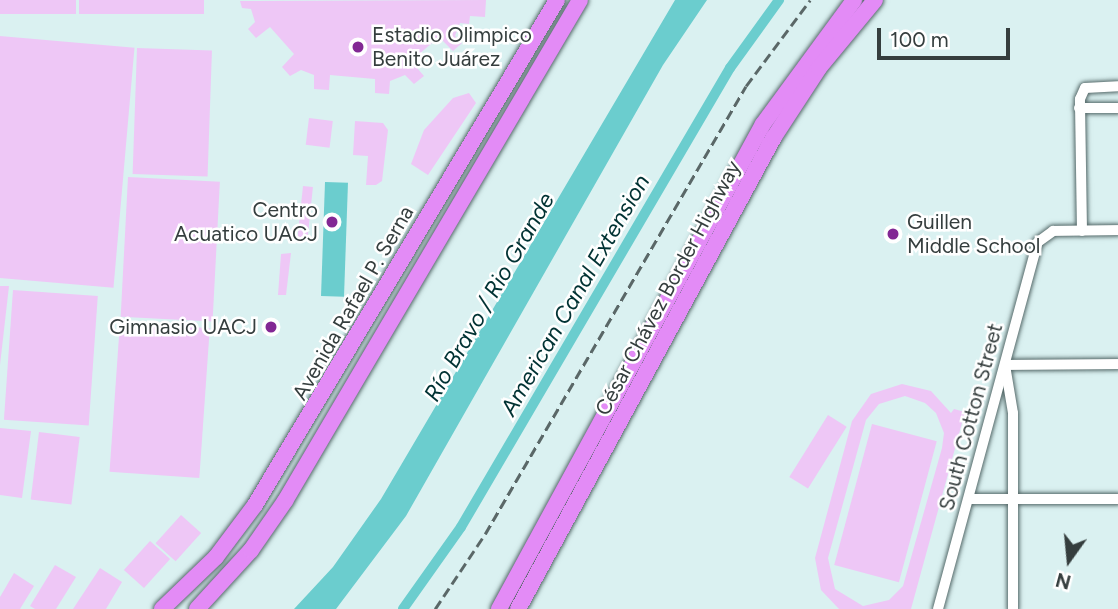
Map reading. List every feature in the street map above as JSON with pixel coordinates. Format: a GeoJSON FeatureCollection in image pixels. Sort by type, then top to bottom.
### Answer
{"type":"FeatureCollection","features":[{"type":"Feature","properties":{"kind":"highway","name":"Avenida Rafael P. Serna"},"geometry":{"type":"LineString","coordinates":[[162,609],[216,557],[256,505],[556,0]]}},
{"type":"Feature","properties":{"kind":"highway","name":"Avenida Rafael P. Serna"},"geometry":{"type":"LineString","coordinates":[[197,609],[251,550],[285,501],[580,0]]}},
{"type":"Feature","properties":{"kind":"highway"},"geometry":{"type":"LineString","coordinates":[[717,225],[789,84],[854,0]]}},
{"type":"Feature","properties":{"kind":"highway","name":"César Chávez Border Highway"},"geometry":{"type":"LineString","coordinates":[[518,609],[538,562],[717,225],[797,99],[876,0]]}},
{"type":"Feature","properties":{"kind":"highway"},"geometry":{"type":"LineString","coordinates":[[497,609],[538,562]]}},
{"type":"Feature","properties":{"kind":"highway"},"geometry":{"type":"LineString","coordinates":[[524,609],[538,562]]}},
{"type":"Feature","properties":{"kind":"street"},"geometry":{"type":"LineString","coordinates":[[1118,86],[1085,88],[1079,108],[1082,231],[1118,230]]}},
{"type":"Feature","properties":{"kind":"street"},"geometry":{"type":"LineString","coordinates":[[1079,108],[1118,108]]}},
{"type":"Feature","properties":{"kind":"street","name":"South Cotton Street"},"geometry":{"type":"LineString","coordinates":[[938,609],[1042,235],[1082,231]]}},
{"type":"Feature","properties":{"kind":"street"},"geometry":{"type":"LineString","coordinates":[[1013,609],[1013,412],[1005,365],[1118,364]]}},
{"type":"Feature","properties":{"kind":"street"},"geometry":{"type":"LineString","coordinates":[[970,499],[1118,499]]}},
{"type":"Feature","properties":{"kind":"shaded area"},"geometry":{"type":"Polygon","coordinates":[[[0,0],[76,0],[76,14],[0,14],[0,0]]]}},
{"type":"Feature","properties":{"kind":"shaded area"},"geometry":{"type":"Polygon","coordinates":[[[79,0],[204,0],[204,14],[79,14],[79,0]]]}},
{"type":"Feature","properties":{"kind":"shaded area","name":"Estadio Olimpico Benito Juárez"},"geometry":{"type":"Polygon","coordinates":[[[486,0],[485,17],[470,16],[469,24],[460,23],[455,36],[462,43],[453,51],[439,37],[411,61],[424,76],[414,84],[405,75],[390,81],[389,94],[375,93],[375,79],[330,75],[329,90],[314,89],[314,75],[301,70],[290,76],[282,67],[294,54],[270,27],[256,38],[248,29],[255,22],[251,9],[242,8],[240,1],[486,0]]]}},
{"type":"Feature","properties":{"kind":"shaded area"},"geometry":{"type":"Polygon","coordinates":[[[0,36],[134,48],[113,288],[0,278],[0,36]]]}},
{"type":"Feature","properties":{"kind":"shaded area"},"geometry":{"type":"Polygon","coordinates":[[[137,48],[212,51],[208,177],[133,174],[137,48]]]}},
{"type":"Feature","properties":{"kind":"shaded area"},"geometry":{"type":"Polygon","coordinates":[[[469,93],[476,103],[428,175],[411,164],[424,130],[453,98],[469,93]]]}},
{"type":"Feature","properties":{"kind":"shaded area"},"geometry":{"type":"Polygon","coordinates":[[[309,118],[333,121],[330,148],[306,145],[309,118]]]}},
{"type":"Feature","properties":{"kind":"shaded area"},"geometry":{"type":"Polygon","coordinates":[[[355,121],[383,123],[388,130],[382,181],[376,185],[366,185],[368,156],[353,155],[355,121]]]}},
{"type":"Feature","properties":{"kind":"shaded area"},"geometry":{"type":"Polygon","coordinates":[[[128,177],[220,182],[213,322],[121,317],[128,177]]]}},
{"type":"Feature","properties":{"kind":"shaded area"},"geometry":{"type":"Polygon","coordinates":[[[303,186],[313,187],[307,241],[297,240],[303,186]]]}},
{"type":"Feature","properties":{"kind":"shaded area"},"geometry":{"type":"Polygon","coordinates":[[[291,253],[286,295],[278,295],[281,254],[291,253]]]}},
{"type":"Feature","properties":{"kind":"shaded area"},"geometry":{"type":"Polygon","coordinates":[[[0,286],[9,286],[0,365],[0,286]]]}},
{"type":"Feature","properties":{"kind":"shaded area"},"geometry":{"type":"Polygon","coordinates":[[[13,290],[98,296],[89,426],[4,420],[13,290]]]}},
{"type":"Feature","properties":{"kind":"shaded area"},"geometry":{"type":"Polygon","coordinates":[[[120,322],[210,328],[199,478],[110,472],[120,322]]]}},
{"type":"Feature","properties":{"kind":"shaded area"},"geometry":{"type":"Polygon","coordinates":[[[902,384],[931,391],[951,413],[954,409],[965,412],[911,609],[839,609],[821,590],[815,558],[852,421],[871,394],[902,384]],[[905,396],[879,404],[866,420],[828,558],[835,589],[863,606],[889,600],[903,586],[944,433],[936,413],[925,403],[905,396]]]}},
{"type":"Feature","properties":{"kind":"shaded area"},"geometry":{"type":"Polygon","coordinates":[[[828,415],[847,427],[808,489],[789,477],[828,415]]]}},
{"type":"Feature","properties":{"kind":"shaded area"},"geometry":{"type":"Polygon","coordinates":[[[872,424],[937,441],[899,582],[834,565],[872,424]]]}},
{"type":"Feature","properties":{"kind":"shaded area"},"geometry":{"type":"Polygon","coordinates":[[[0,428],[31,431],[22,498],[0,495],[0,428]]]}},
{"type":"Feature","properties":{"kind":"shaded area"},"geometry":{"type":"Polygon","coordinates":[[[39,432],[80,437],[71,504],[31,499],[39,432]]]}},
{"type":"Feature","properties":{"kind":"shaded area"},"geometry":{"type":"Polygon","coordinates":[[[181,515],[201,533],[176,561],[156,543],[181,515]]]}},
{"type":"Feature","properties":{"kind":"shaded area"},"geometry":{"type":"Polygon","coordinates":[[[150,541],[170,559],[144,588],[124,570],[150,541]]]}},
{"type":"Feature","properties":{"kind":"shaded area"},"geometry":{"type":"Polygon","coordinates":[[[55,565],[76,577],[56,609],[35,609],[30,606],[55,565]]]}},
{"type":"Feature","properties":{"kind":"shaded area"},"geometry":{"type":"Polygon","coordinates":[[[100,568],[122,582],[106,609],[73,609],[100,568]]]}},
{"type":"Feature","properties":{"kind":"shaded area"},"geometry":{"type":"Polygon","coordinates":[[[14,573],[34,586],[20,609],[0,609],[0,597],[14,573]]]}},
{"type":"Feature","properties":{"kind":"water"},"geometry":{"type":"Polygon","coordinates":[[[675,0],[707,0],[663,65],[406,516],[336,609],[294,609],[333,567],[381,499],[675,0]]]}},
{"type":"Feature","properties":{"kind":"water"},"geometry":{"type":"Polygon","coordinates":[[[325,182],[348,183],[344,297],[321,296],[325,182]]]}},
{"type":"Feature","properties":{"kind":"waterway","name":"American Canal Extension"},"geometry":{"type":"LineString","coordinates":[[403,609],[461,527],[730,68],[779,0]]}},
{"type":"Feature","properties":{"kind":"railway"},"geometry":{"type":"LineString","coordinates":[[435,609],[485,534],[746,86],[810,0]]}},
{"type":"Feature","properties":{"kind":"place","name":"Estadio Olimpico Benito Juárez"},"geometry":{"type":"Point","coordinates":[358,47]}},
{"type":"Feature","properties":{"kind":"place","name":"Centro Acuatico UACJ"},"geometry":{"type":"Point","coordinates":[332,222]}},
{"type":"Feature","properties":{"kind":"place","name":"Guillen Middle School"},"geometry":{"type":"Point","coordinates":[893,234]}},
{"type":"Feature","properties":{"kind":"place","name":"Gimnasio UACJ"},"geometry":{"type":"Point","coordinates":[271,327]}},
{"type":"Feature","properties":{"kind":"water label","name":"Río Bravo / Rio Grande"},"geometry":{"type":"Point","coordinates":[489,297]}}]}
